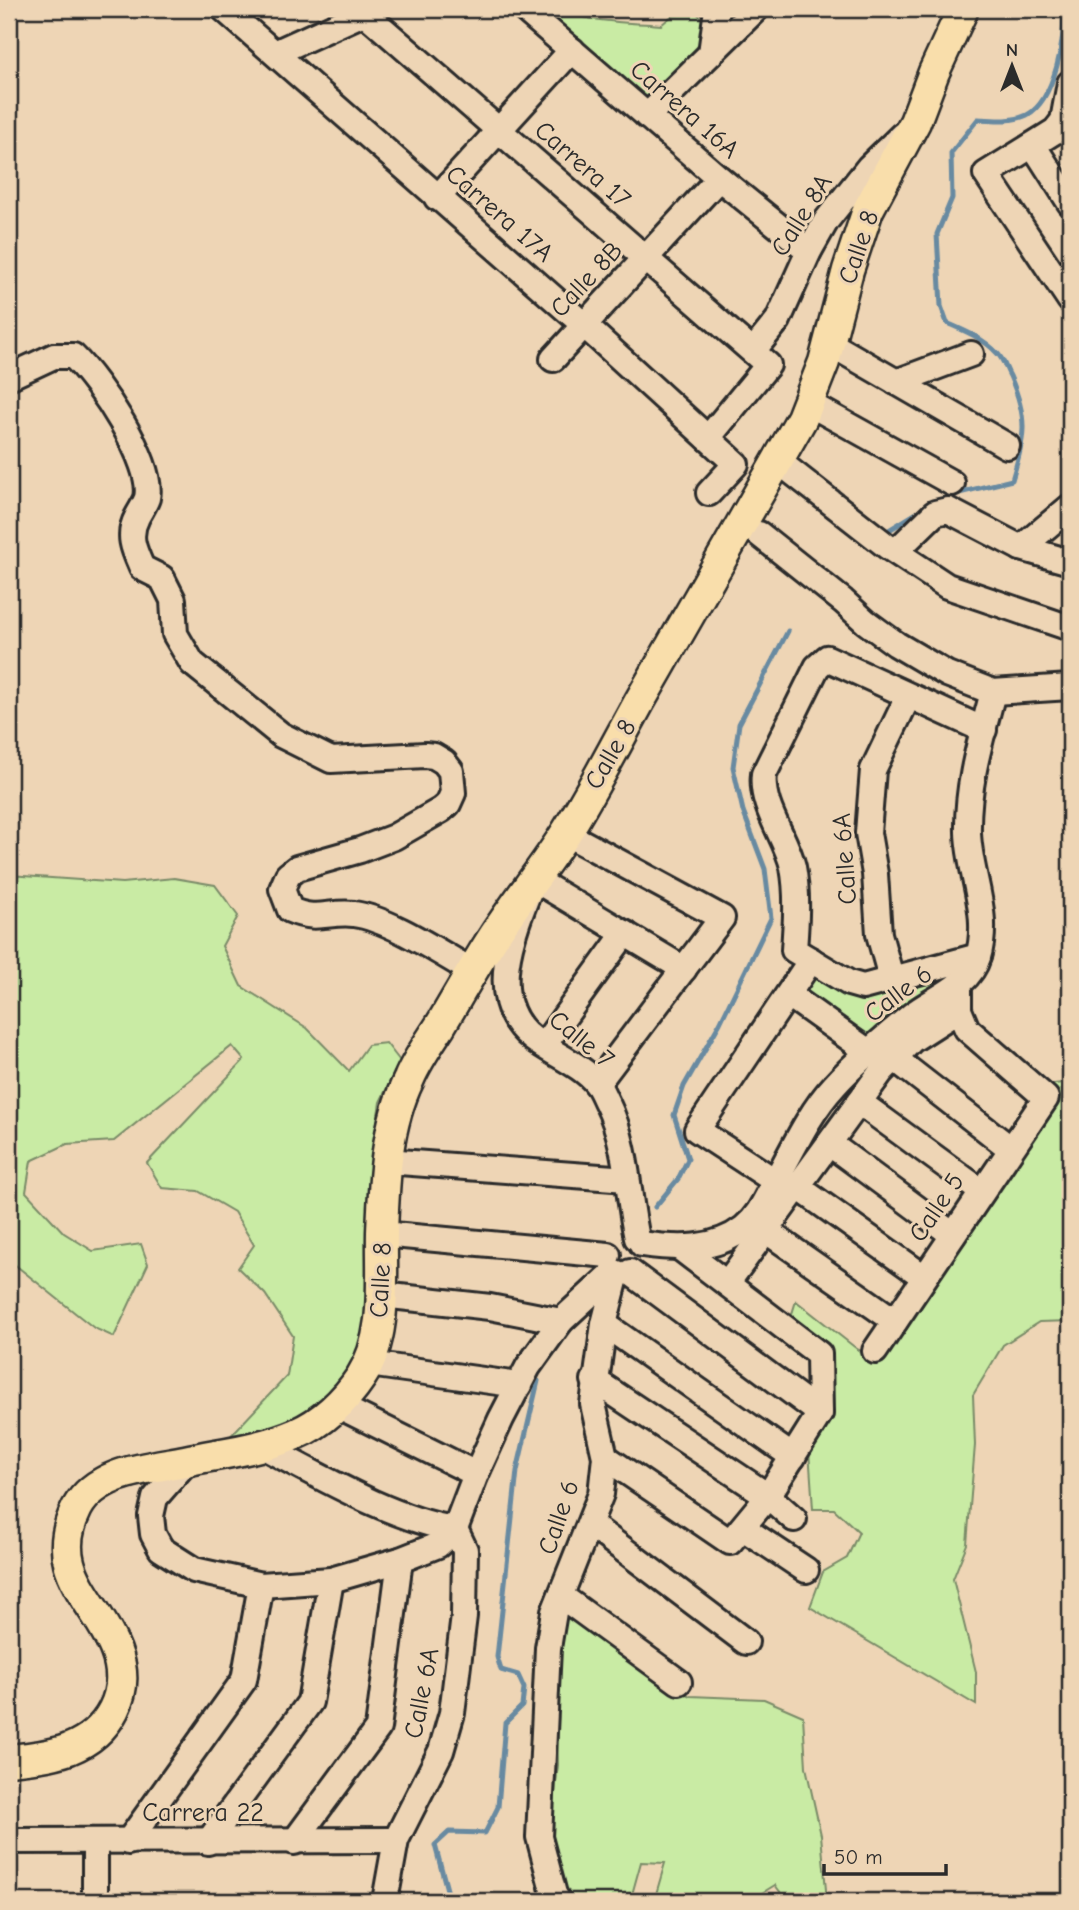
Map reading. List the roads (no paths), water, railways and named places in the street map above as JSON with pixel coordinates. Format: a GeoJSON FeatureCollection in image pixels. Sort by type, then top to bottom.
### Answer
{"type":"FeatureCollection","features":[{"type":"Feature","properties":{"kind":"main road","name":"Calle 8"},"geometry":{"type":"LineString","coordinates":[[9,1760],[46,1755],[84,1741],[99,1731],[117,1704],[121,1689],[118,1655],[111,1639],[77,1586],[67,1554],[69,1531],[86,1495],[118,1476],[140,1469],[253,1447],[299,1433],[317,1423],[337,1405],[361,1378],[369,1364],[382,1295],[386,1161],[394,1120],[409,1079],[495,934],[565,833],[778,461],[808,403],[829,343],[848,270],[868,210],[915,122],[963,9]]}},
{"type":"Feature","properties":{"kind":"street","name":"Carrera 17A"},"geometry":{"type":"LineString","coordinates":[[224,9],[584,325],[736,464],[709,493]]}},
{"type":"Feature","properties":{"kind":"street","name":"Carrera 16A"},"geometry":{"type":"LineString","coordinates":[[524,9],[719,178],[809,251]]}},
{"type":"Feature","properties":{"kind":"street"},"geometry":{"type":"LineString","coordinates":[[711,53],[717,9]]}},
{"type":"Feature","properties":{"kind":"street"},"geometry":{"type":"LineString","coordinates":[[647,116],[756,9]]}},
{"type":"Feature","properties":{"kind":"street"},"geometry":{"type":"LineString","coordinates":[[275,53],[365,10]]}},
{"type":"Feature","properties":{"kind":"street","name":"Carrera 17"},"geometry":{"type":"LineString","coordinates":[[365,10],[760,358]]}},
{"type":"Feature","properties":{"kind":"street"},"geometry":{"type":"LineString","coordinates":[[437,198],[572,50]]}},
{"type":"Feature","properties":{"kind":"street"},"geometry":{"type":"LineString","coordinates":[[1070,83],[1062,121],[1055,131],[986,174],[1070,300]]}},
{"type":"Feature","properties":{"kind":"street","name":"Calle 8A"},"geometry":{"type":"LineString","coordinates":[[708,438],[760,358],[809,251],[827,221],[846,194],[915,122]]}},
{"type":"Feature","properties":{"kind":"street"},"geometry":{"type":"LineString","coordinates":[[1033,145],[1070,203]]}},
{"type":"Feature","properties":{"kind":"street","name":"Calle 8B"},"geometry":{"type":"LineString","coordinates":[[553,359],[719,178]]}},
{"type":"Feature","properties":{"kind":"street"},"geometry":{"type":"LineString","coordinates":[[829,343],[1007,446]]}},
{"type":"Feature","properties":{"kind":"street"},"geometry":{"type":"LineString","coordinates":[[896,382],[971,354]]}},
{"type":"Feature","properties":{"kind":"street"},"geometry":{"type":"LineString","coordinates":[[9,377],[54,356],[73,356],[91,373],[119,418],[148,474],[147,499],[133,524],[131,543],[142,568],[162,578],[173,600],[176,634],[192,663],[281,735],[331,760],[413,754],[434,756],[444,762],[451,771],[453,793],[441,810],[419,824],[360,850],[297,868],[284,880],[282,889],[290,910],[305,916],[354,914],[371,918],[414,938],[472,971]]}},
{"type":"Feature","properties":{"kind":"street"},"geometry":{"type":"LineString","coordinates":[[808,403],[952,483]]}},
{"type":"Feature","properties":{"kind":"street"},"geometry":{"type":"LineString","coordinates":[[778,461],[865,530],[947,586],[1070,628]]}},
{"type":"Feature","properties":{"kind":"street"},"geometry":{"type":"LineString","coordinates":[[1021,548],[1070,507]]}},
{"type":"Feature","properties":{"kind":"street"},"geometry":{"type":"LineString","coordinates":[[892,549],[935,513],[948,510],[1021,548],[1070,562]]}},
{"type":"Feature","properties":{"kind":"street"},"geometry":{"type":"LineString","coordinates":[[759,534],[866,622],[896,644],[947,674],[993,692],[1070,687]]}},
{"type":"Feature","properties":{"kind":"street"},"geometry":{"type":"LineString","coordinates":[[925,1277],[787,1184],[697,1130],[789,995],[802,955],[793,868],[764,795],[763,784],[764,774],[817,667],[827,658],[984,730]]}},
{"type":"Feature","properties":{"kind":"street","name":"Calle 6"},"geometry":{"type":"LineString","coordinates":[[558,1901],[539,1837],[548,1648],[558,1604],[601,1494],[605,1457],[593,1404],[594,1380],[604,1324],[626,1257],[673,1247],[711,1244],[742,1229],[787,1184],[820,1105],[834,1086],[882,1055],[915,1013],[971,972],[978,956],[983,913],[970,859],[968,811],[971,780],[993,692]]}},
{"type":"Feature","properties":{"kind":"street","name":"Calle 6A"},"geometry":{"type":"LineString","coordinates":[[892,981],[879,934],[875,874],[868,832],[873,770],[908,697]]}},
{"type":"Feature","properties":{"kind":"street"},"geometry":{"type":"LineString","coordinates":[[565,833],[722,918],[597,1084]]}},
{"type":"Feature","properties":{"kind":"street"},"geometry":{"type":"LineString","coordinates":[[534,879],[684,969]]}},
{"type":"Feature","properties":{"kind":"street","name":"Calle 7"},"geometry":{"type":"LineString","coordinates":[[534,879],[519,916],[511,946],[505,989],[509,1007],[518,1024],[597,1084],[615,1119],[623,1147],[630,1208],[626,1257]]}},
{"type":"Feature","properties":{"kind":"street"},"geometry":{"type":"LineString","coordinates":[[544,1045],[625,933]]}},
{"type":"Feature","properties":{"kind":"street"},"geometry":{"type":"LineString","coordinates":[[802,955],[849,983],[863,987],[978,956]]}},
{"type":"Feature","properties":{"kind":"street"},"geometry":{"type":"LineString","coordinates":[[728,1282],[765,1230],[787,1184],[830,1144],[859,1102],[882,1055],[912,1040],[959,1010],[958,984]]}},
{"type":"Feature","properties":{"kind":"street"},"geometry":{"type":"LineString","coordinates":[[789,995],[882,1055],[1011,1149]]}},
{"type":"Feature","properties":{"kind":"street","name":"Calle 5"},"geometry":{"type":"LineString","coordinates":[[875,1350],[1046,1098],[967,1029],[959,1010]]}},
{"type":"Feature","properties":{"kind":"street"},"geometry":{"type":"LineString","coordinates":[[859,1102],[982,1192]]}},
{"type":"Feature","properties":{"kind":"street"},"geometry":{"type":"LineString","coordinates":[[830,1144],[953,1235]]}},
{"type":"Feature","properties":{"kind":"street"},"geometry":{"type":"LineString","coordinates":[[386,1161],[627,1180]]}},
{"type":"Feature","properties":{"kind":"street"},"geometry":{"type":"LineString","coordinates":[[765,1230],[895,1321]]}},
{"type":"Feature","properties":{"kind":"street"},"geometry":{"type":"LineString","coordinates":[[382,1234],[626,1257],[820,1413]]}},
{"type":"Feature","properties":{"kind":"street"},"geometry":{"type":"LineString","coordinates":[[673,1247],[728,1282],[819,1353],[820,1413],[768,1496],[737,1535]]}},
{"type":"Feature","properties":{"kind":"street"},"geometry":{"type":"LineString","coordinates":[[188,1460],[155,1498],[151,1516],[153,1534],[160,1549],[194,1570],[261,1585],[331,1580],[400,1560],[438,1545],[455,1529],[475,1474],[528,1367],[561,1321],[626,1257]]}},
{"type":"Feature","properties":{"kind":"street"},"geometry":{"type":"LineString","coordinates":[[382,1295],[490,1307],[561,1321]]}},
{"type":"Feature","properties":{"kind":"street"},"geometry":{"type":"LineString","coordinates":[[604,1324],[793,1457]]}},
{"type":"Feature","properties":{"kind":"street"},"geometry":{"type":"LineString","coordinates":[[369,1364],[519,1385]]}},
{"type":"Feature","properties":{"kind":"street"},"geometry":{"type":"LineString","coordinates":[[594,1380],[768,1496],[794,1519]]}},
{"type":"Feature","properties":{"kind":"street"},"geometry":{"type":"LineString","coordinates":[[337,1405],[475,1474]]}},
{"type":"Feature","properties":{"kind":"street"},"geometry":{"type":"LineString","coordinates":[[253,1447],[395,1511],[436,1526],[455,1529]]}},
{"type":"Feature","properties":{"kind":"street"},"geometry":{"type":"LineString","coordinates":[[605,1457],[737,1535],[806,1570]]}},
{"type":"Feature","properties":{"kind":"street"},"geometry":{"type":"LineString","coordinates":[[591,1525],[746,1642]]}},
{"type":"Feature","properties":{"kind":"street","name":"Calle 6A"},"geometry":{"type":"LineString","coordinates":[[385,1901],[396,1840],[442,1751],[452,1713],[464,1603],[465,1550],[455,1529]]}},
{"type":"Feature","properties":{"kind":"street"},"geometry":{"type":"LineString","coordinates":[[294,1842],[378,1728],[400,1560]]}},
{"type":"Feature","properties":{"kind":"street"},"geometry":{"type":"LineString","coordinates":[[208,1842],[310,1702],[331,1580]]}},
{"type":"Feature","properties":{"kind":"street"},"geometry":{"type":"LineString","coordinates":[[128,1842],[244,1680],[261,1585]]}},
{"type":"Feature","properties":{"kind":"street"},"geometry":{"type":"LineString","coordinates":[[558,1604],[679,1682]]}},
{"type":"Feature","properties":{"kind":"street","name":"Carrera 22"},"geometry":{"type":"LineString","coordinates":[[9,1841],[396,1840]]}},
{"type":"Feature","properties":{"kind":"street"},"geometry":{"type":"LineString","coordinates":[[95,1842],[95,1901]]}},
{"type":"Feature","properties":{"kind":"waterway"},"geometry":{"type":"LineString","coordinates":[[940,501],[955,494],[1012,480],[1023,428],[1016,391],[1001,358],[980,339],[947,323],[941,306],[937,234],[952,198],[951,153],[978,119],[1016,119],[1036,108],[1045,96],[1057,67],[1063,35],[1063,9]]}},
{"type":"Feature","properties":{"kind":"waterway"},"geometry":{"type":"LineString","coordinates":[[889,530],[925,508]]}},
{"type":"Feature","properties":{"kind":"waterway"},"geometry":{"type":"LineString","coordinates":[[655,1207],[678,1179],[688,1159],[674,1115],[684,1086],[720,1023],[771,918],[765,869],[743,811],[733,767],[739,724],[788,631]]}},
{"type":"Feature","properties":{"kind":"waterway"},"geometry":{"type":"LineString","coordinates":[[450,1901],[435,1845],[449,1832],[485,1833],[498,1807],[505,1723],[522,1706],[524,1688],[518,1675],[501,1670],[497,1657],[517,1471],[538,1381]]}}]}
